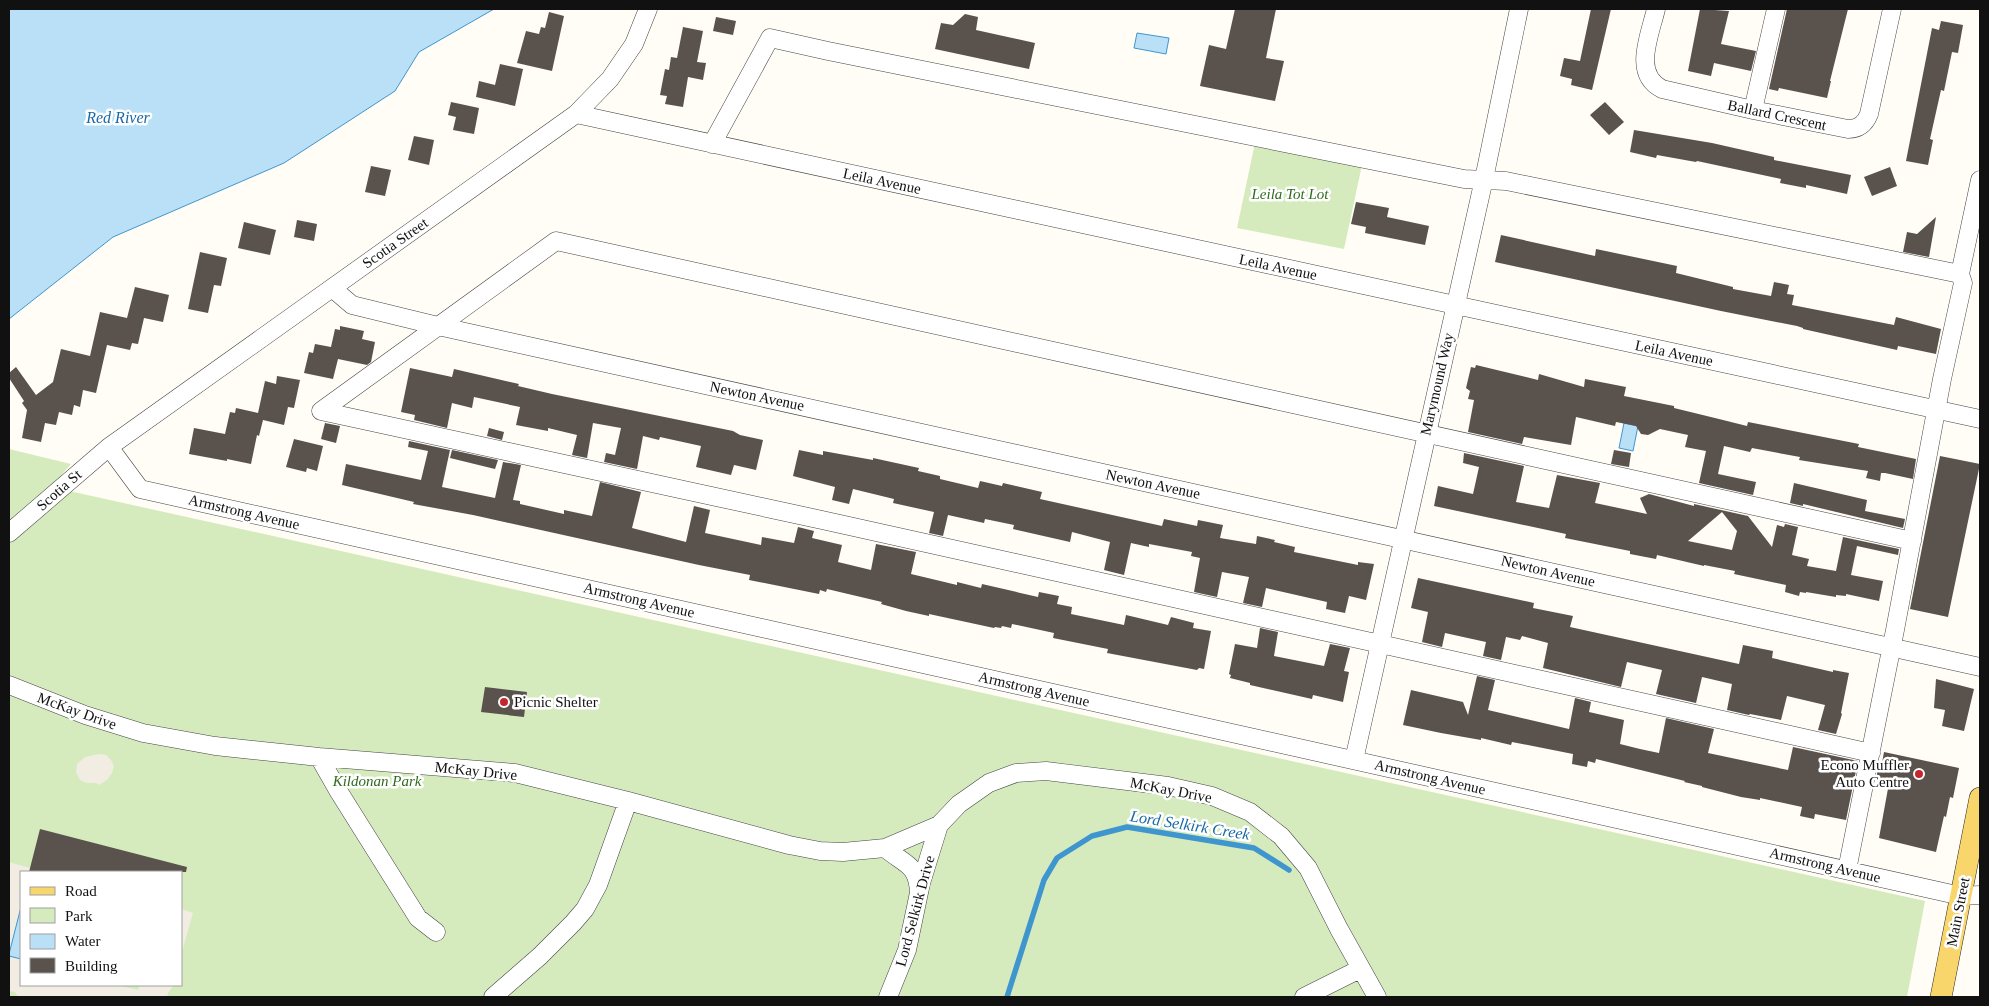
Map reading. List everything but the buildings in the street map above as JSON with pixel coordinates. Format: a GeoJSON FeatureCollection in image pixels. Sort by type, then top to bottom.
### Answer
{"type":"FeatureCollection","features":[{"type":"Feature","properties":{"kind":"main road","name":"Main Street"},"geometry":{"type":"LineString","coordinates":[[1940,997],[1971,896],[1980,798]]}},
{"type":"Feature","properties":{"kind":"street","name":"Scotia Street"},"geometry":{"type":"LineString","coordinates":[[110,447],[576,114],[610,79],[634,44],[648,9]]}},
{"type":"Feature","properties":{"kind":"street","name":"Marymound Way"},"geometry":{"type":"LineString","coordinates":[[1354,760],[1484,179],[1520,9]]}},
{"type":"Feature","properties":{"kind":"street","name":"Ballard Crescent"},"geometry":{"type":"LineString","coordinates":[[1656,9],[1645,60],[1645,72],[1651,82],[1662,89],[1838,128],[1853,129],[1858,128],[1869,114],[1892,9]]}},
{"type":"Feature","properties":{"kind":"street"},"geometry":{"type":"LineString","coordinates":[[1753,110],[1776,9]]}},
{"type":"Feature","properties":{"kind":"street"},"geometry":{"type":"LineString","coordinates":[[712,144],[770,38],[1464,179],[1506,181],[1960,274]]}},
{"type":"Feature","properties":{"kind":"street","name":"Leila Avenue"},"geometry":{"type":"LineString","coordinates":[[576,114],[1980,419]]}},
{"type":"Feature","properties":{"kind":"street"},"geometry":{"type":"LineString","coordinates":[[1847,870],[1963,283],[1960,274],[1980,180]]}},
{"type":"Feature","properties":{"kind":"street"},"geometry":{"type":"LineString","coordinates":[[1871,753],[832,522],[321,411],[556,241],[1912,541]]}},
{"type":"Feature","properties":{"kind":"street","name":"Newton Avenue"},"geometry":{"type":"LineString","coordinates":[[332,288],[352,305],[438,326],[1980,667]]}},
{"type":"Feature","properties":{"kind":"street","name":"Scotia St"},"geometry":{"type":"LineString","coordinates":[[9,533],[110,447]]}},
{"type":"Feature","properties":{"kind":"street","name":"Armstrong Avenue"},"geometry":{"type":"LineString","coordinates":[[110,447],[140,489],[1847,870],[1971,896]]}},
{"type":"Feature","properties":{"kind":"street","name":"McKay Drive"},"geometry":{"type":"LineString","coordinates":[[9,686],[85,715],[142,733],[215,746],[319,757],[514,773],[628,801],[789,845],[820,851],[843,852],[885,848],[939,825],[959,804],[989,783],[1016,773],[1046,770],[1168,786],[1212,796],[1250,812],[1281,836],[1308,868],[1376,997]]}},
{"type":"Feature","properties":{"kind":"street"},"geometry":{"type":"LineString","coordinates":[[319,757],[418,918],[436,932]]}},
{"type":"Feature","properties":{"kind":"street"},"geometry":{"type":"LineString","coordinates":[[493,997],[540,956],[574,923],[584,909],[598,885],[628,801]]}},
{"type":"Feature","properties":{"kind":"street","name":"Lord Selkirk Drive"},"geometry":{"type":"LineString","coordinates":[[888,997],[907,950],[919,893],[939,825]]}},
{"type":"Feature","properties":{"kind":"street"},"geometry":{"type":"LineString","coordinates":[[885,848],[910,865],[918,880],[919,893]]}},
{"type":"Feature","properties":{"kind":"street"},"geometry":{"type":"LineString","coordinates":[[1304,997],[1360,969]]}},
{"type":"Feature","properties":{"kind":"green space","name":"Leila Tot Lot"},"geometry":{"type":"Polygon","coordinates":[[[1255,143],[1362,165],[1344,249],[1237,228],[1255,143]]]}},
{"type":"Feature","properties":{"kind":"green space","name":"Kildonan Park"},"geometry":{"type":"Polygon","coordinates":[[[9,449],[71,464],[51,487],[1925,901],[1907,997],[9,997],[9,449]]]}},
{"type":"Feature","properties":{"kind":"shaded area"},"geometry":{"type":"Polygon","coordinates":[[[99,754],[106,755],[114,766],[107,780],[99,785],[80,780],[76,772],[77,764],[85,757],[99,754]]]}},
{"type":"Feature","properties":{"kind":"shaded area"},"geometry":{"type":"Polygon","coordinates":[[[9,862],[30,868],[29,871],[20,871],[20,911],[9,954],[9,862]]]}},
{"type":"Feature","properties":{"kind":"shaded area"},"geometry":{"type":"Polygon","coordinates":[[[182,909],[193,913],[182,952],[182,909]]]}},
{"type":"Feature","properties":{"kind":"shaded area"},"geometry":{"type":"Polygon","coordinates":[[[9,956],[20,959],[20,986],[121,986],[138,990],[140,986],[173,986],[167,997],[18,997],[15,992],[9,991],[9,956]]]}},
{"type":"Feature","properties":{"kind":"water","name":"Red River"},"geometry":{"type":"Polygon","coordinates":[[[9,9],[494,9],[419,52],[395,91],[284,163],[113,237],[9,319],[9,9]]]}},
{"type":"Feature","properties":{"kind":"water"},"geometry":{"type":"Polygon","coordinates":[[[1137,33],[1169,38],[1166,54],[1134,48],[1137,33]]]}},
{"type":"Feature","properties":{"kind":"water"},"geometry":{"type":"Polygon","coordinates":[[[1624,423],[1638,426],[1633,451],[1619,448],[1624,423]]]}},
{"type":"Feature","properties":{"kind":"water"},"geometry":{"type":"Polygon","coordinates":[[[20,911],[20,959],[9,956],[20,911]]]}},
{"type":"Feature","properties":{"kind":"waterway","name":"Lord Selkirk Creek"},"geometry":{"type":"LineString","coordinates":[[1007,997],[1044,880],[1057,858],[1092,836],[1127,827],[1254,848],[1289,870]]}},
{"type":"Feature","properties":{"kind":"place","name":"Picnic Shelter"},"geometry":{"type":"Point","coordinates":[504,702]}},
{"type":"Feature","properties":{"kind":"place","name":"Econo Muffler Auto Centre"},"geometry":{"type":"Point","coordinates":[1919,774]}}]}
